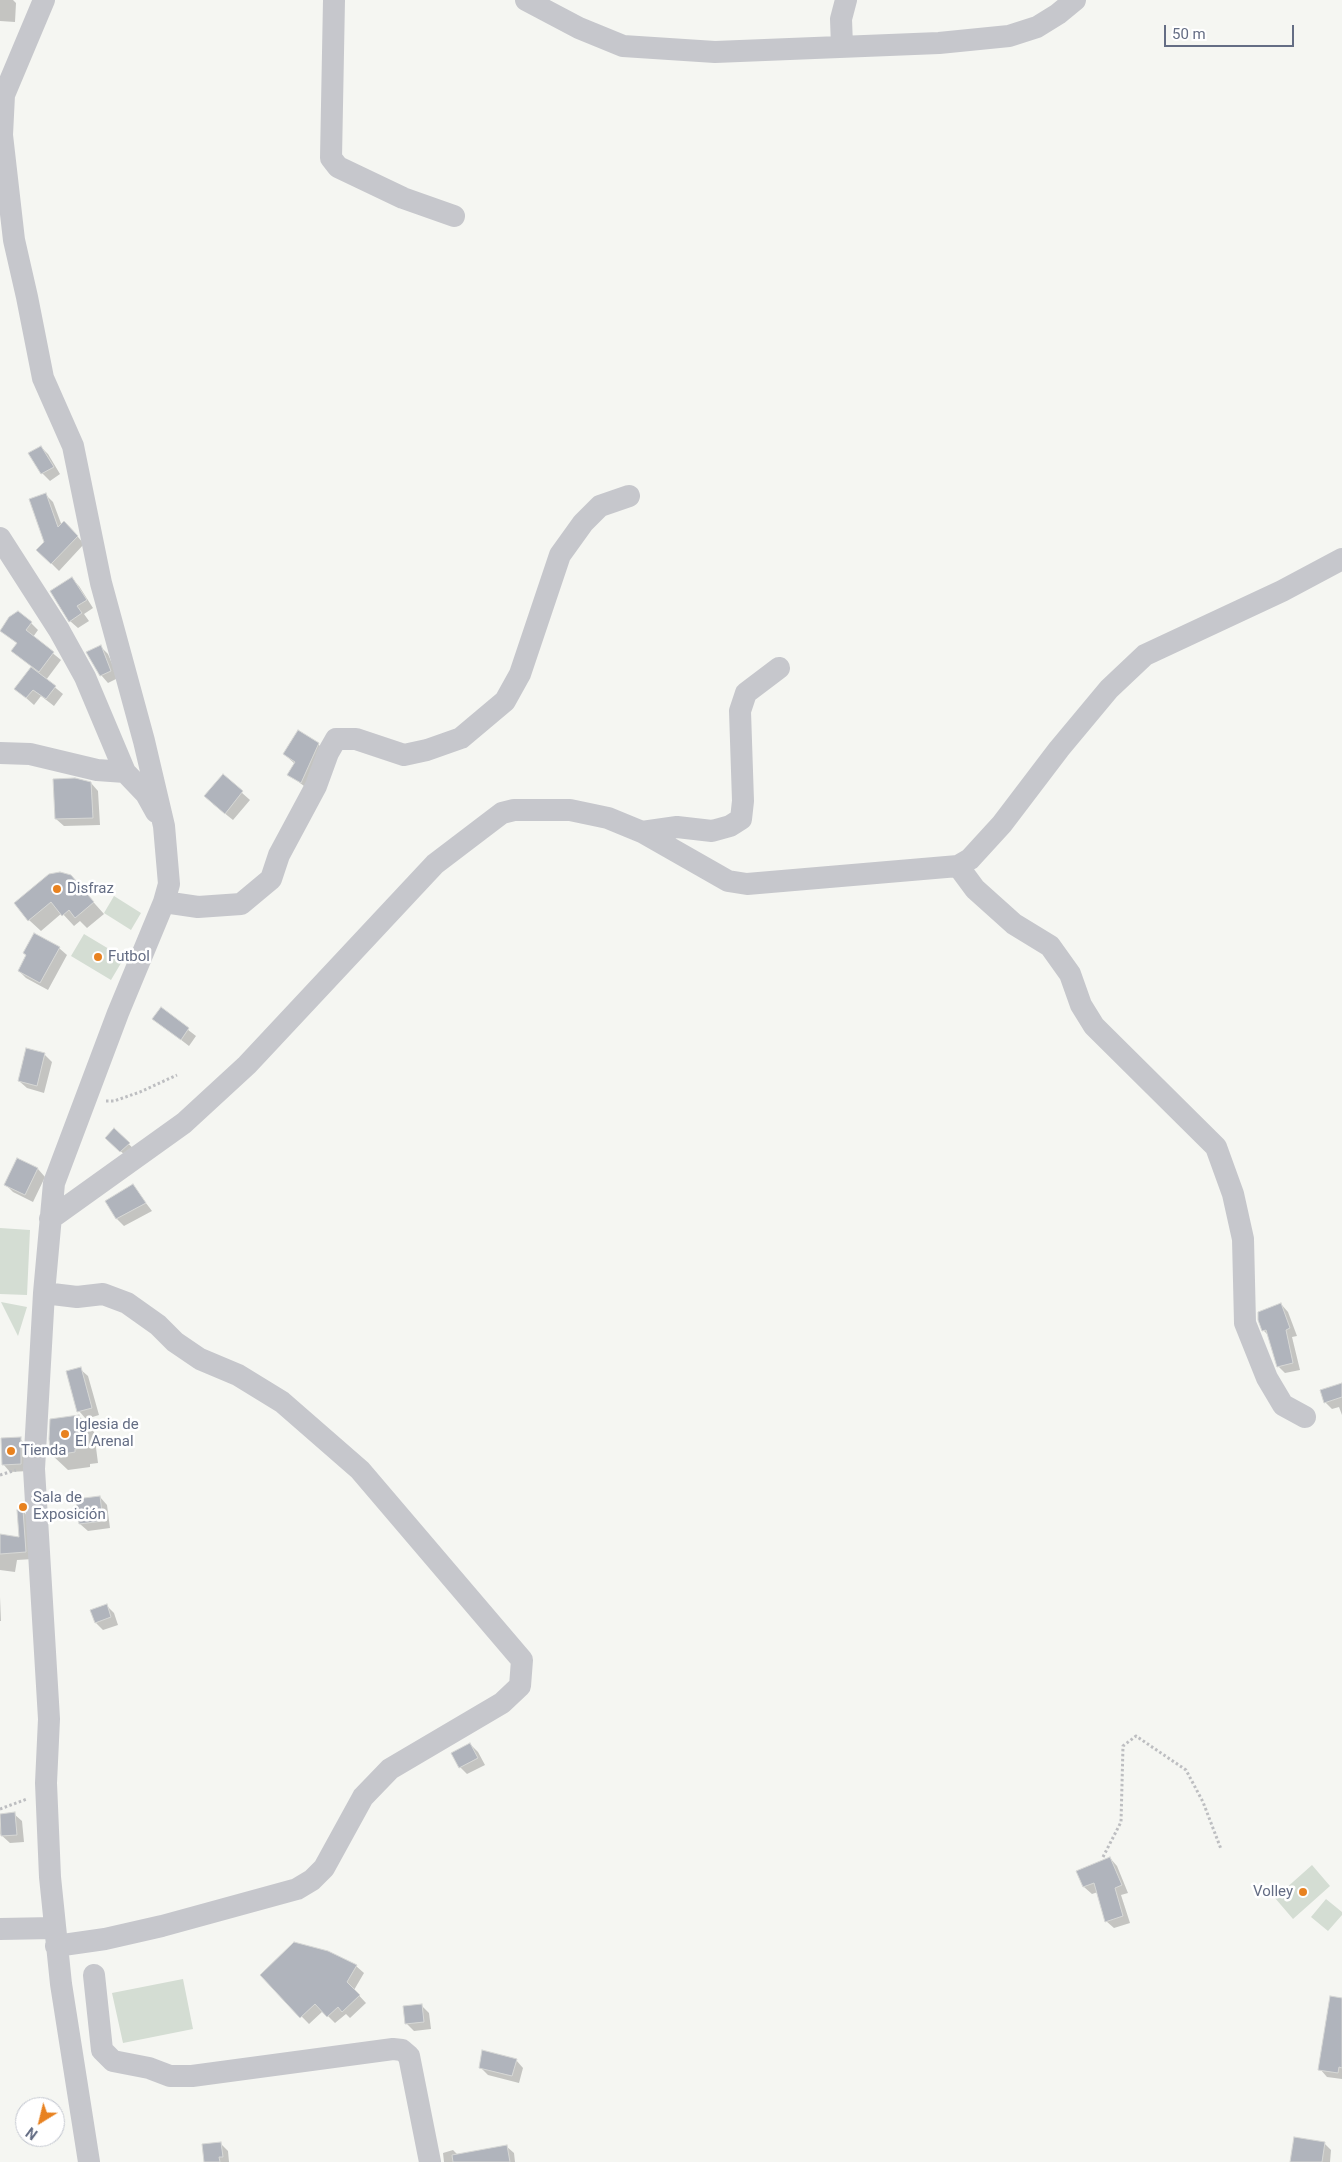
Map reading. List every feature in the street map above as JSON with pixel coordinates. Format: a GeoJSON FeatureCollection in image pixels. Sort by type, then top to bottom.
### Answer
{"type":"FeatureCollection","features":[{"type":"Feature","properties":{"kind":"street"},"geometry":{"type":"LineString","coordinates":[[44,0],[4,95],[2,135],[14,240],[28,297],[43,378],[73,446],[102,583],[144,741],[164,826],[169,884],[164,902],[54,1182],[44,1293],[34,1470],[49,1719],[46,1783],[50,1877],[55,1937],[90,2162]]}},
{"type":"Feature","properties":{"kind":"street"},"geometry":{"type":"LineString","coordinates":[[334,0],[331,158],[338,167],[354,175],[403,198],[454,216]]}},
{"type":"Feature","properties":{"kind":"street"},"geometry":{"type":"LineString","coordinates":[[526,0],[579,28],[623,46],[715,52],[939,43],[1010,36],[1037,27],[1058,14],[1074,0]]}},
{"type":"Feature","properties":{"kind":"street"},"geometry":{"type":"LineString","coordinates":[[842,46],[842,19],[846,0]]}},
{"type":"Feature","properties":{"kind":"street"},"geometry":{"type":"LineString","coordinates":[[164,902],[198,907],[241,904],[270,879],[279,855],[316,786],[328,752],[336,739],[356,739],[404,755],[427,750],[461,738],[505,701],[520,674],[560,555],[583,523],[600,506],[629,496]]}},
{"type":"Feature","properties":{"kind":"street"},"geometry":{"type":"LineString","coordinates":[[0,538],[59,630],[80,670],[125,772],[146,794],[164,826]]}},
{"type":"Feature","properties":{"kind":"street"},"geometry":{"type":"LineString","coordinates":[[50,1220],[184,1122],[247,1064],[435,864],[502,813],[514,810],[570,810],[608,818],[642,832],[728,882],[747,884],[958,866],[970,859],[1002,824],[1058,749],[1102,696],[1145,655],[1282,591],[1342,559]]}},
{"type":"Feature","properties":{"kind":"street"},"geometry":{"type":"LineString","coordinates":[[642,832],[677,827],[712,831],[730,826],[740,819],[743,801],[740,711],[746,694],[779,668]]}},
{"type":"Feature","properties":{"kind":"street"},"geometry":{"type":"LineString","coordinates":[[0,753],[30,754],[97,770],[125,772]]}},
{"type":"Feature","properties":{"kind":"street"},"geometry":{"type":"LineString","coordinates":[[958,866],[975,889],[1014,924],[1050,946],[1070,974],[1081,1005],[1094,1026],[1216,1147],[1233,1194],[1243,1239],[1245,1323],[1267,1378],[1283,1405],[1305,1417]]}},
{"type":"Feature","properties":{"kind":"street"},"geometry":{"type":"LineString","coordinates":[[0,1929],[55,1937],[104,1939],[162,1926],[298,1889],[312,1880],[324,1868],[364,1797],[390,1769],[502,1703],[520,1686],[522,1660],[360,1470],[282,1402],[238,1374],[200,1359],[175,1342],[158,1325],[128,1303],[103,1294],[77,1297],[44,1293]]}},
{"type":"Feature","properties":{"kind":"street"},"geometry":{"type":"LineString","coordinates":[[94,1975],[102,2050],[113,2061],[149,2068],[170,2076],[192,2076],[393,2049],[402,2050],[409,2056],[430,2162]]}},
{"type":"Feature","properties":{"kind":"path"},"geometry":{"type":"LineString","coordinates":[[85,1101],[114,1101],[140,1092],[177,1075]]}},
{"type":"Feature","properties":{"kind":"path"},"geometry":{"type":"LineString","coordinates":[[1103,1856],[1121,1822],[1123,1746],[1136,1736],[1186,1770],[1202,1802],[1221,1849]]}},
{"type":"Feature","properties":{"kind":"path"},"geometry":{"type":"LineString","coordinates":[[0,1809],[18,1804],[33,1796],[46,1783]]}},
{"type":"Feature","properties":{"kind":"shaded area"},"geometry":{"type":"Polygon","coordinates":[[[114,896],[141,913],[131,930],[104,913],[114,896]]]}},
{"type":"Feature","properties":{"kind":"shaded area","name":"Futbol"},"geometry":{"type":"Polygon","coordinates":[[[84,934],[124,958],[111,980],[71,956],[84,934]]]}},
{"type":"Feature","properties":{"kind":"shaded area"},"geometry":{"type":"Polygon","coordinates":[[[0,1228],[30,1230],[27,1295],[0,1294],[0,1228]]]}},
{"type":"Feature","properties":{"kind":"shaded area"},"geometry":{"type":"Polygon","coordinates":[[[1,1302],[27,1307],[18,1336],[1,1302]]]}},
{"type":"Feature","properties":{"kind":"shaded area","name":"Volley"},"geometry":{"type":"Polygon","coordinates":[[[1312,1865],[1330,1886],[1293,1919],[1275,1898],[1312,1865]]]}},
{"type":"Feature","properties":{"kind":"shaded area"},"geometry":{"type":"Polygon","coordinates":[[[1326,1899],[1342,1912],[1342,1915],[1328,1931],[1311,1917],[1326,1899]]]}},
{"type":"Feature","properties":{"kind":"shaded area"},"geometry":{"type":"Polygon","coordinates":[[[183,1979],[193,2029],[123,2043],[112,1993],[183,1979]]]}},
{"type":"Feature","properties":{"kind":"building"},"geometry":{"type":"Polygon","coordinates":[[[41,446],[54,467],[41,474],[28,453],[41,446]]]}},
{"type":"Feature","properties":{"kind":"building"},"geometry":{"type":"Polygon","coordinates":[[[46,493],[58,527],[64,521],[78,536],[51,564],[36,550],[44,542],[29,499],[46,493]]]}},
{"type":"Feature","properties":{"kind":"building"},"geometry":{"type":"Polygon","coordinates":[[[72,577],[87,600],[77,606],[82,613],[69,622],[50,591],[72,577]]]}},
{"type":"Feature","properties":{"kind":"building"},"geometry":{"type":"Polygon","coordinates":[[[18,611],[32,622],[26,630],[54,652],[39,672],[11,651],[17,643],[0,631],[9,617],[18,611]]]}},
{"type":"Feature","properties":{"kind":"building"},"geometry":{"type":"Polygon","coordinates":[[[101,645],[111,671],[100,676],[86,652],[101,645]]]}},
{"type":"Feature","properties":{"kind":"building"},"geometry":{"type":"Polygon","coordinates":[[[31,667],[56,686],[46,699],[33,690],[26,698],[14,689],[31,667]]]}},
{"type":"Feature","properties":{"kind":"building"},"geometry":{"type":"Polygon","coordinates":[[[298,730],[319,743],[301,783],[287,775],[295,762],[283,754],[298,730]]]}},
{"type":"Feature","properties":{"kind":"building"},"geometry":{"type":"Polygon","coordinates":[[[223,774],[243,791],[225,814],[204,796],[223,774]]]}},
{"type":"Feature","properties":{"kind":"building"},"geometry":{"type":"Polygon","coordinates":[[[75,778],[91,782],[93,818],[55,819],[53,779],[75,778]]]}},
{"type":"Feature","properties":{"kind":"building","name":"Disfraz"},"geometry":{"type":"Polygon","coordinates":[[[60,872],[71,875],[94,902],[75,918],[69,910],[62,916],[51,902],[28,921],[14,903],[49,874],[60,872]]]}},
{"type":"Feature","properties":{"kind":"building"},"geometry":{"type":"Polygon","coordinates":[[[34,933],[60,947],[40,983],[18,971],[26,955],[23,953],[34,933]]]}},
{"type":"Feature","properties":{"kind":"building"},"geometry":{"type":"Polygon","coordinates":[[[161,1007],[189,1028],[181,1040],[152,1019],[161,1007]]]}},
{"type":"Feature","properties":{"kind":"building"},"geometry":{"type":"Polygon","coordinates":[[[26,1048],[45,1053],[37,1086],[18,1081],[26,1048]]]}},
{"type":"Feature","properties":{"kind":"building"},"geometry":{"type":"Polygon","coordinates":[[[114,1128],[130,1143],[120,1152],[105,1138],[114,1128]]]}},
{"type":"Feature","properties":{"kind":"building"},"geometry":{"type":"Polygon","coordinates":[[[17,1158],[38,1168],[25,1195],[4,1185],[17,1158]]]}},
{"type":"Feature","properties":{"kind":"building"},"geometry":{"type":"Polygon","coordinates":[[[133,1184],[146,1203],[116,1219],[105,1201],[133,1184]]]}},
{"type":"Feature","properties":{"kind":"building"},"geometry":{"type":"Polygon","coordinates":[[[1281,1303],[1290,1328],[1286,1330],[1293,1363],[1277,1367],[1266,1330],[1262,1331],[1258,1320],[1258,1312],[1281,1303]]]}},
{"type":"Feature","properties":{"kind":"building"},"geometry":{"type":"Polygon","coordinates":[[[81,1367],[92,1408],[77,1412],[66,1371],[81,1367]]]}},
{"type":"Feature","properties":{"kind":"building"},"geometry":{"type":"Polygon","coordinates":[[[1342,1383],[1342,1397],[1324,1403],[1320,1390],[1342,1383]]]}},
{"type":"Feature","properties":{"kind":"building","name":"Iglesia de El Arenal"},"geometry":{"type":"Polygon","coordinates":[[[79,1415],[83,1448],[75,1449],[75,1452],[51,1456],[49,1439],[50,1419],[79,1415]]]}},
{"type":"Feature","properties":{"kind":"building","name":"Tienda"},"geometry":{"type":"Polygon","coordinates":[[[21,1437],[21,1464],[2,1465],[1,1438],[21,1437]]]}},
{"type":"Feature","properties":{"kind":"building"},"geometry":{"type":"Polygon","coordinates":[[[100,1496],[103,1521],[79,1524],[76,1499],[100,1496]]]}},
{"type":"Feature","properties":{"kind":"building"},"geometry":{"type":"Polygon","coordinates":[[[17,1510],[23,1510],[26,1552],[0,1554],[0,1534],[19,1537],[17,1510]]]}},
{"type":"Feature","properties":{"kind":"building"},"geometry":{"type":"Polygon","coordinates":[[[107,1604],[111,1617],[95,1623],[90,1610],[107,1604]]]}},
{"type":"Feature","properties":{"kind":"building"},"geometry":{"type":"Polygon","coordinates":[[[470,1743],[478,1758],[459,1768],[451,1753],[470,1743]]]}},
{"type":"Feature","properties":{"kind":"building"},"geometry":{"type":"Polygon","coordinates":[[[15,1812],[17,1835],[1,1836],[0,1814],[15,1812]]]}},
{"type":"Feature","properties":{"kind":"building"},"geometry":{"type":"Polygon","coordinates":[[[1110,1857],[1122,1885],[1115,1888],[1123,1916],[1105,1922],[1094,1883],[1083,1887],[1076,1871],[1110,1857]]]}},
{"type":"Feature","properties":{"kind":"building"},"geometry":{"type":"Polygon","coordinates":[[[294,1942],[328,1951],[357,1965],[347,1982],[360,1995],[342,2012],[338,2007],[327,2017],[315,2004],[300,2018],[260,1975],[294,1942]]]}},
{"type":"Feature","properties":{"kind":"building"},"geometry":{"type":"Polygon","coordinates":[[[1330,1996],[1342,1998],[1342,2068],[1339,2067],[1338,2073],[1318,2070],[1330,1996]]]}},
{"type":"Feature","properties":{"kind":"building"},"geometry":{"type":"Polygon","coordinates":[[[422,2004],[424,2022],[405,2024],[403,2006],[422,2004]]]}},
{"type":"Feature","properties":{"kind":"building"},"geometry":{"type":"Polygon","coordinates":[[[482,2050],[517,2059],[512,2076],[479,2068],[482,2050]]]}},
{"type":"Feature","properties":{"kind":"building"},"geometry":{"type":"Polygon","coordinates":[[[1294,2137],[1325,2142],[1322,2162],[1290,2162],[1294,2137]]]}},
{"type":"Feature","properties":{"kind":"building"},"geometry":{"type":"Polygon","coordinates":[[[221,2142],[223,2157],[219,2157],[220,2162],[204,2162],[202,2144],[221,2142]]]}},
{"type":"Feature","properties":{"kind":"building"},"geometry":{"type":"Polygon","coordinates":[[[507,2145],[510,2162],[453,2162],[452,2155],[507,2145]]]}},
{"type":"Feature","properties":{"kind":"place","name":"Disfraz"},"geometry":{"type":"Point","coordinates":[57,889]}},
{"type":"Feature","properties":{"kind":"place","name":"Futbol"},"geometry":{"type":"Point","coordinates":[98,957]}},
{"type":"Feature","properties":{"kind":"place","name":"Iglesia de El Arenal"},"geometry":{"type":"Point","coordinates":[65,1434]}},
{"type":"Feature","properties":{"kind":"place","name":"Tienda"},"geometry":{"type":"Point","coordinates":[11,1451]}},
{"type":"Feature","properties":{"kind":"place","name":"Sala de Exposición"},"geometry":{"type":"Point","coordinates":[23,1507]}},
{"type":"Feature","properties":{"kind":"place","name":"Volley"},"geometry":{"type":"Point","coordinates":[1303,1892]}}]}
